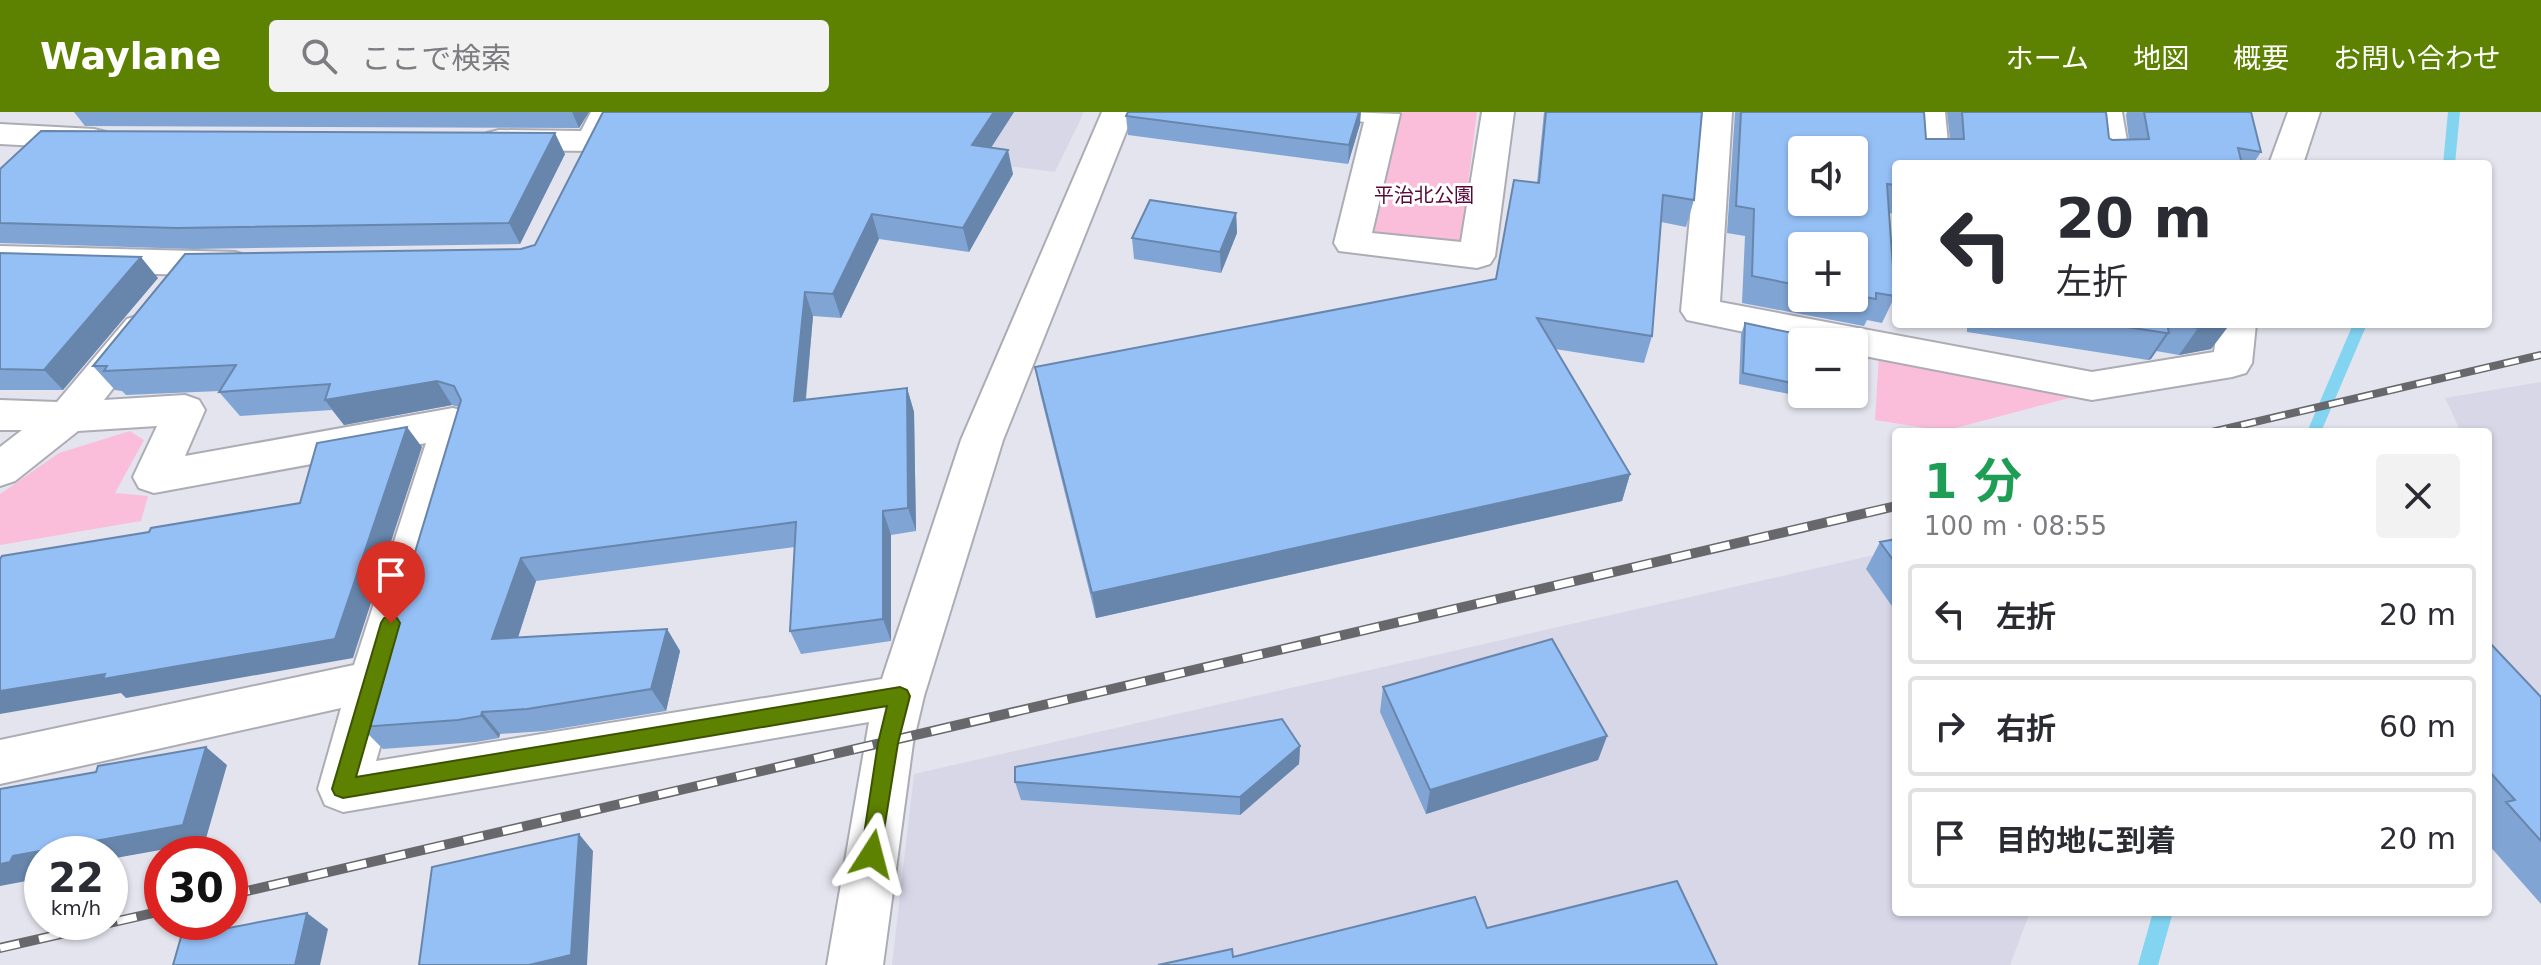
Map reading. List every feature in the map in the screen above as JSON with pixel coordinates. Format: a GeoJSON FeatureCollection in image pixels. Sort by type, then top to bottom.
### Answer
{"type":"FeatureCollection","features":[{"type":"Feature","properties":{"kind":"street"},"geometry":{"type":"LineString","coordinates":[[18,167],[76,112]]}},
{"type":"Feature","properties":{"kind":"street"},"geometry":{"type":"LineString","coordinates":[[855,965],[888,743],[900,696],[982,440],[1118,112]]}},
{"type":"Feature","properties":{"kind":"street"},"geometry":{"type":"LineString","coordinates":[[1359,112],[1383,114],[1352,243],[1477,256],[1498,112]]}},
{"type":"Feature","properties":{"kind":"street"},"geometry":{"type":"LineString","coordinates":[[1716,112],[1700,311],[1945,341],[2092,386],[2232,363],[2236,328]]}},
{"type":"Feature","properties":{"kind":"street"},"geometry":{"type":"LineString","coordinates":[[1929,112],[1933,160]]}},
{"type":"Feature","properties":{"kind":"street"},"geometry":{"type":"LineString","coordinates":[[2106,112],[2113,160]]}},
{"type":"Feature","properties":{"kind":"street"},"geometry":{"type":"LineString","coordinates":[[2287,160],[2304,112]]}},
{"type":"Feature","properties":{"kind":"street"},"geometry":{"type":"LineString","coordinates":[[465,139],[599,126]]}},
{"type":"Feature","properties":{"kind":"street"},"geometry":{"type":"LineString","coordinates":[[572,180],[599,126]]}},
{"type":"Feature","properties":{"kind":"street"},"geometry":{"type":"LineString","coordinates":[[0,134],[45,139],[123,139]]}},
{"type":"Feature","properties":{"kind":"street"},"geometry":{"type":"LineString","coordinates":[[0,258],[193,264],[271,263]]}},
{"type":"Feature","properties":{"kind":"street"},"geometry":{"type":"LineString","coordinates":[[0,470],[68,417],[193,264]]}},
{"type":"Feature","properties":{"kind":"street"},"geometry":{"type":"LineString","coordinates":[[0,415],[68,417],[185,410],[154,477],[453,423],[343,789],[900,696]]}},
{"type":"Feature","properties":{"kind":"street"},"geometry":{"type":"LineString","coordinates":[[0,762],[373,681]]}},
{"type":"Feature","properties":{"kind":"shaded area"},"geometry":{"type":"Polygon","coordinates":[[[706,112],[1084,112],[1055,172],[699,126],[706,112]]]}},
{"type":"Feature","properties":{"kind":"shaded area"},"geometry":{"type":"Polygon","coordinates":[[[2541,382],[2541,712],[2492,660],[2492,428],[2459,428],[2445,398],[2541,382]]]}},
{"type":"Feature","properties":{"kind":"shaded area"},"geometry":{"type":"Polygon","coordinates":[[[1892,551],[1892,916],[2028,916],[2010,965],[892,965],[914,774],[1892,551]]]}},
{"type":"Feature","properties":{"kind":"green space","name":"平治北公園"},"geometry":{"type":"Polygon","coordinates":[[[1396,112],[1477,112],[1460,247],[1373,237],[1396,112]]]}},
{"type":"Feature","properties":{"kind":"green space"},"geometry":{"type":"Polygon","coordinates":[[[1879,354],[2077,396],[1955,428],[1925,428],[1875,420],[1879,354]]]}},
{"type":"Feature","properties":{"kind":"green space"},"geometry":{"type":"Polygon","coordinates":[[[130,431],[144,440],[115,493],[148,496],[141,521],[0,545],[0,494],[59,453],[130,431]]]}},
{"type":"Feature","properties":{"kind":"building"},"geometry":{"type":"Polygon","coordinates":[[[603,112],[994,112],[972,145],[1008,150],[963,228],[872,214],[833,294],[805,292],[794,401],[907,388],[908,508],[883,511],[883,619],[790,631],[796,522],[521,558],[492,639],[667,629],[651,689],[527,709],[482,712],[481,716],[458,720],[361,727],[397,624],[393,625],[461,400],[454,386],[437,381],[325,400],[330,384],[219,392],[236,365],[104,371],[107,366],[93,366],[185,254],[521,249],[535,245],[603,112]]]}},
{"type":"Feature","properties":{"kind":"building"},"geometry":{"type":"Polygon","coordinates":[[[1128,112],[1359,112],[1349,145],[1126,116],[1128,112]]]}},
{"type":"Feature","properties":{"kind":"building"},"geometry":{"type":"Polygon","coordinates":[[[1546,112],[1702,112],[1694,200],[1663,195],[1652,336],[1537,318],[1630,474],[1092,593],[1035,367],[1496,279],[1514,180],[1539,183],[1546,112]]]}},
{"type":"Feature","properties":{"kind":"building"},"geometry":{"type":"Polygon","coordinates":[[[1741,112],[1924,112],[1926,139],[1964,139],[1962,112],[2106,112],[2109,138],[2112,140],[2149,139],[2144,112],[2251,112],[2261,152],[2238,148],[2241,160],[1892,160],[1892,185],[1887,184],[1892,296],[1876,293],[1876,299],[1868,298],[1868,232],[1788,232],[1788,283],[1752,276],[1754,209],[1736,206],[1741,112]]]}},
{"type":"Feature","properties":{"kind":"building"},"geometry":{"type":"Polygon","coordinates":[[[41,131],[555,133],[509,223],[177,228],[0,223],[0,169],[41,131]]]}},
{"type":"Feature","properties":{"kind":"building"},"geometry":{"type":"Polygon","coordinates":[[[1150,200],[1236,213],[1220,252],[1132,238],[1150,200]]]}},
{"type":"Feature","properties":{"kind":"building"},"geometry":{"type":"Polygon","coordinates":[[[0,253],[141,257],[44,370],[0,369],[0,253]]]}},
{"type":"Feature","properties":{"kind":"building"},"geometry":{"type":"Polygon","coordinates":[[[1745,323],[1788,332],[1788,382],[1743,373],[1745,323]]]}},
{"type":"Feature","properties":{"kind":"building"},"geometry":{"type":"Polygon","coordinates":[[[2133,328],[2168,328],[2169,333],[2133,328]]]}},
{"type":"Feature","properties":{"kind":"building"},"geometry":{"type":"Polygon","coordinates":[[[407,427],[335,639],[103,679],[105,674],[0,691],[2,556],[300,503],[317,443],[407,427]]]}},
{"type":"Feature","properties":{"kind":"building"},"geometry":{"type":"Polygon","coordinates":[[[1892,540],[1892,558],[1880,542],[1892,540]]]}},
{"type":"Feature","properties":{"kind":"building"},"geometry":{"type":"Polygon","coordinates":[[[1552,639],[1607,736],[1430,790],[1383,687],[1552,639]]]}},
{"type":"Feature","properties":{"kind":"building"},"geometry":{"type":"Polygon","coordinates":[[[2492,645],[2541,697],[2541,841],[2506,802],[2515,800],[2492,774],[2492,645]]]}},
{"type":"Feature","properties":{"kind":"building"},"geometry":{"type":"Polygon","coordinates":[[[1282,719],[1300,746],[1240,797],[1015,782],[1015,767],[1282,719]]]}},
{"type":"Feature","properties":{"kind":"building"},"geometry":{"type":"Polygon","coordinates":[[[206,747],[183,825],[123,836],[24,836],[24,854],[0,864],[0,789],[96,772],[98,766],[206,747]]]}},
{"type":"Feature","properties":{"kind":"building"},"geometry":{"type":"Polygon","coordinates":[[[579,834],[571,955],[529,965],[419,965],[432,867],[579,834]]]}},
{"type":"Feature","properties":{"kind":"building"},"geometry":{"type":"Polygon","coordinates":[[[1677,881],[1717,965],[1158,965],[1232,949],[1233,957],[1475,897],[1487,928],[1677,881]]]}},
{"type":"Feature","properties":{"kind":"building"},"geometry":{"type":"Polygon","coordinates":[[[307,913],[295,965],[173,965],[180,940],[248,940],[248,924],[307,913]]]}},
{"type":"Feature","properties":{"kind":"waterway"},"geometry":{"type":"LineString","coordinates":[[2449,160],[2454,112]]}},
{"type":"Feature","properties":{"kind":"waterway"},"geometry":{"type":"LineString","coordinates":[[2316,428],[2358,328]]}},
{"type":"Feature","properties":{"kind":"waterway"},"geometry":{"type":"LineString","coordinates":[[2148,965],[2162,916]]}},
{"type":"Feature","properties":{"kind":"railway"},"geometry":{"type":"LineString","coordinates":[[2229,428],[2541,355]]}},
{"type":"Feature","properties":{"kind":"railway"},"geometry":{"type":"LineString","coordinates":[[248,891],[1892,507]]}},
{"type":"Feature","properties":{"kind":"railway"},"geometry":{"type":"LineString","coordinates":[[0,948],[144,915]]}},
{"type":"Feature","properties":{"kind":"route"},"geometry":{"type":"LineString","coordinates":[[391,623],[343,789],[900,696],[888,743],[872,854]]}}]}
